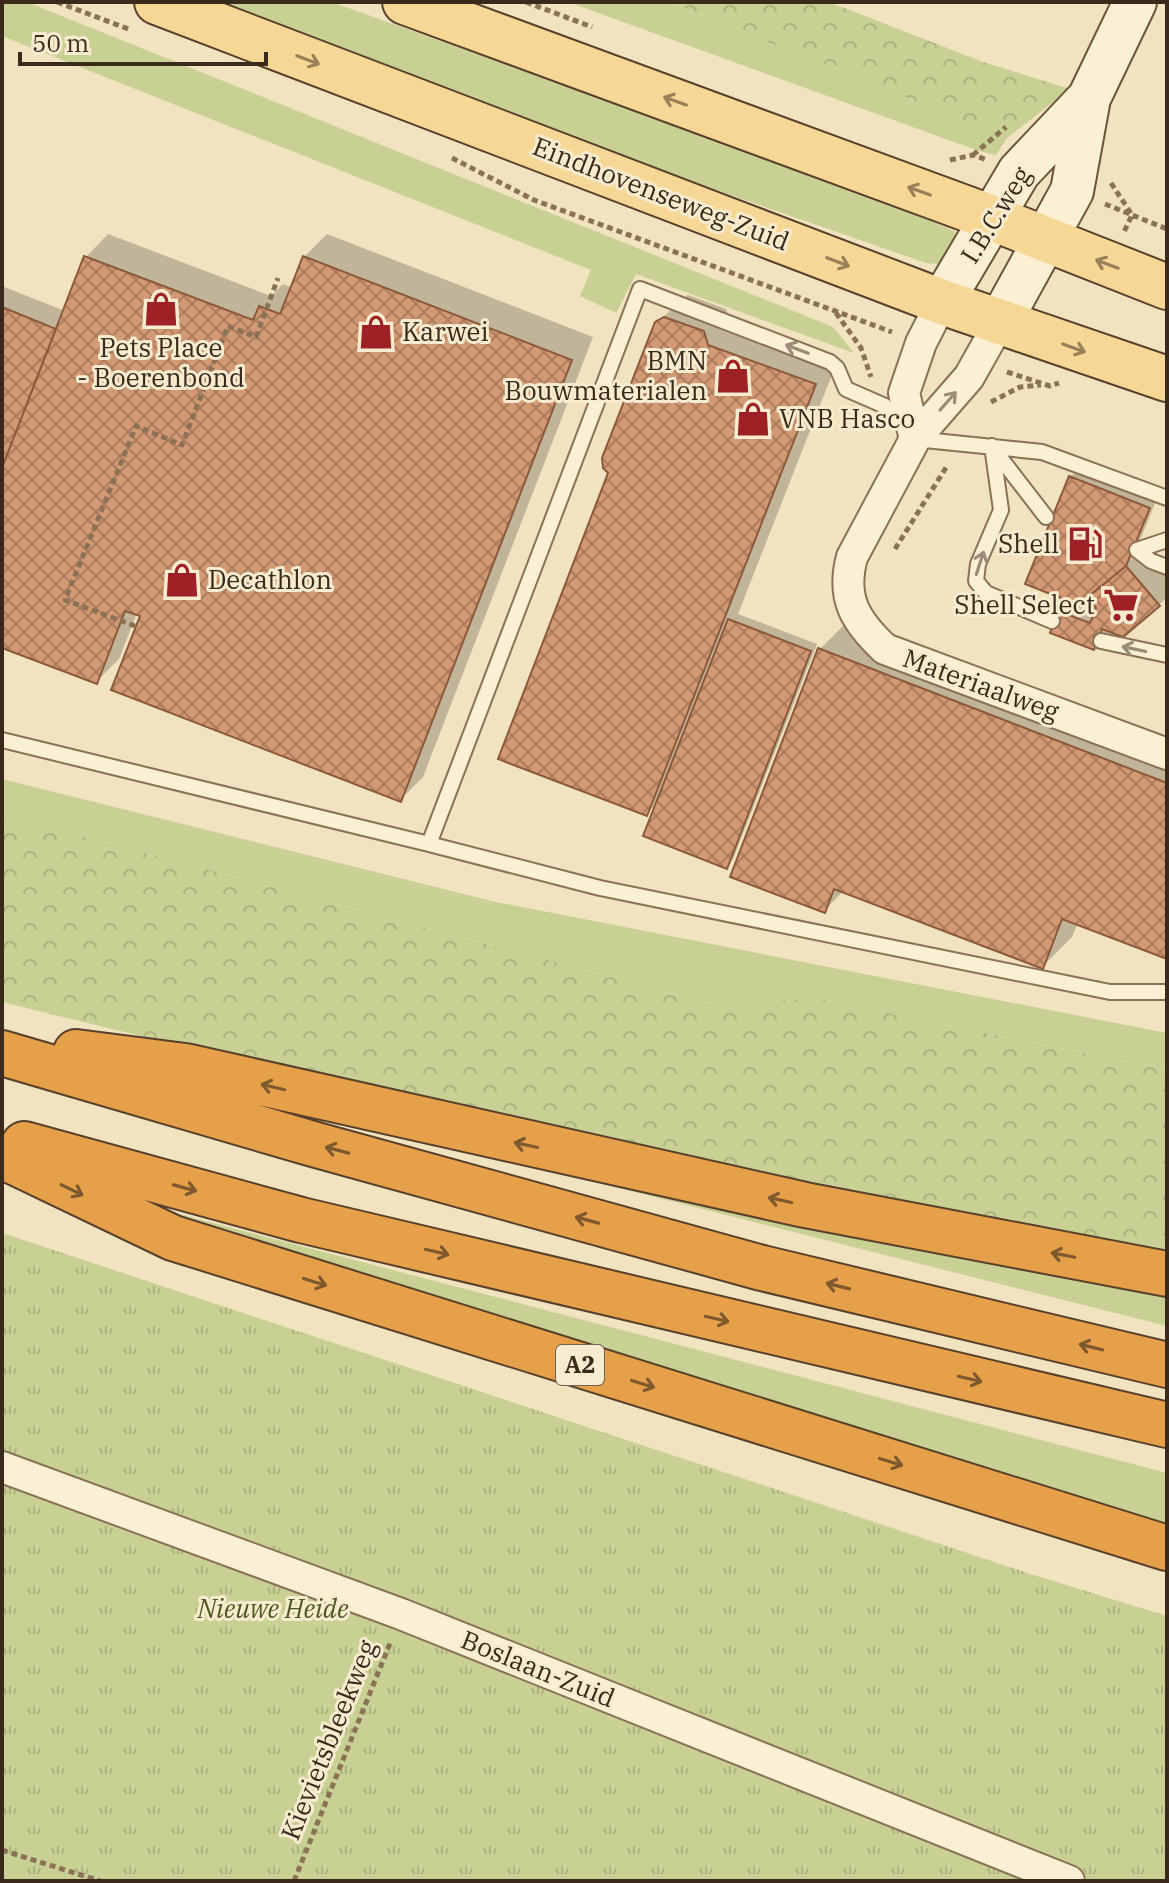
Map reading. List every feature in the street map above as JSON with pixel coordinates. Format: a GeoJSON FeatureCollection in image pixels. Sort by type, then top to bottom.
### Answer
{"type":"FeatureCollection","features":[{"type":"Feature","properties":{"kind":"highway"},"geometry":{"type":"LineString","coordinates":[[2,1042],[185,1066],[805,1205],[1167,1274]]}},
{"type":"Feature","properties":{"kind":"highway"},"geometry":{"type":"LineString","coordinates":[[2,1053],[747,1264],[1167,1365]]}},
{"type":"Feature","properties":{"kind":"highway"},"geometry":{"type":"LineString","coordinates":[[2,1138],[316,1224],[1167,1425]]}},
{"type":"Feature","properties":{"kind":"highway","name":"A2"},"geometry":{"type":"LineString","coordinates":[[2,1156],[173,1238],[1167,1548]]}},
{"type":"Feature","properties":{"kind":"main road","name":"Eindhovenseweg-Zuid"},"geometry":{"type":"LineString","coordinates":[[157,2],[942,302],[1167,379]]}},
{"type":"Feature","properties":{"kind":"main road"},"geometry":{"type":"LineString","coordinates":[[405,2],[992,218],[1167,287]]}},
{"type":"Feature","properties":{"kind":"street","name":"I.B.C.weg"},"geometry":{"type":"LineString","coordinates":[[1001,320],[1072,191],[1089,98],[1135,2]]}},
{"type":"Feature","properties":{"kind":"street","name":"I.B.C.weg"},"geometry":{"type":"LineString","coordinates":[[942,302],[1019,172],[1089,98]]}},
{"type":"Feature","properties":{"kind":"street"},"geometry":{"type":"LineString","coordinates":[[915,439],[904,393],[921,343],[942,302]]}},
{"type":"Feature","properties":{"kind":"street","name":"Materiaalweg"},"geometry":{"type":"LineString","coordinates":[[1001,320],[969,377],[915,439],[852,557],[846,578],[847,597],[864,629],[885,649],[1167,754]]}},
{"type":"Feature","properties":{"kind":"street","name":"Boslaan-Zuid"},"geometry":{"type":"LineString","coordinates":[[2,1467],[401,1614],[1069,1881]]}},
{"type":"Feature","properties":{"kind":"lane"},"geometry":{"type":"LineString","coordinates":[[429,844],[622,329],[640,289],[830,362],[837,368],[846,389],[885,406],[915,439],[1042,452],[1167,498]]}},
{"type":"Feature","properties":{"kind":"lane"},"geometry":{"type":"LineString","coordinates":[[992,446],[1046,517]]}},
{"type":"Feature","properties":{"kind":"lane"},"geometry":{"type":"LineString","coordinates":[[992,446],[1001,510],[976,570],[976,581],[986,593],[1052,621]]}},
{"type":"Feature","properties":{"kind":"lane"},"geometry":{"type":"LineString","coordinates":[[1167,540],[1137,550],[1151,561],[1167,567]]}},
{"type":"Feature","properties":{"kind":"lane"},"geometry":{"type":"LineString","coordinates":[[1101,641],[1167,655]]}},
{"type":"Feature","properties":{"kind":"lane"},"geometry":{"type":"LineString","coordinates":[[2,740],[600,888],[1110,992],[1167,992]]}},
{"type":"Feature","properties":{"kind":"path"},"geometry":{"type":"LineString","coordinates":[[526,2],[600,29]]}},
{"type":"Feature","properties":{"kind":"path"},"geometry":{"type":"LineString","coordinates":[[938,155],[952,161],[973,155],[1019,172]]}},
{"type":"Feature","properties":{"kind":"path"},"geometry":{"type":"LineString","coordinates":[[1072,191],[1167,229]]}},
{"type":"Feature","properties":{"kind":"path"},"geometry":{"type":"LineString","coordinates":[[135,626],[65,600],[136,426],[182,445],[228,326],[256,337],[278,278]]}},
{"type":"Feature","properties":{"kind":"path"},"geometry":{"type":"LineString","coordinates":[[836,312],[865,355],[872,382],[862,397]]}},
{"type":"Feature","properties":{"kind":"path"},"geometry":{"type":"LineString","coordinates":[[889,561],[981,412],[997,398],[1020,387],[1050,386]]}},
{"type":"Feature","properties":{"kind":"path","name":"Kievietsbleekweg"},"geometry":{"type":"LineString","coordinates":[[294,1881],[401,1614]]}},
{"type":"Feature","properties":{"kind":"path"},"geometry":{"type":"LineString","coordinates":[[2,1850],[100,1881]]}},
{"type":"Feature","properties":{"kind":"green space"},"geometry":{"type":"Polygon","coordinates":[[[2,2],[27,2],[833,327],[854,353],[636,274],[616,313],[580,296],[591,270],[2,36],[2,2]]]}},
{"type":"Feature","properties":{"kind":"green space"},"geometry":{"type":"Polygon","coordinates":[[[195,2],[332,2],[879,199],[954,231],[960,238],[948,265],[926,263],[501,115],[195,2]]]}},
{"type":"Feature","properties":{"kind":"green space"},"geometry":{"type":"Polygon","coordinates":[[[568,2],[667,2],[1007,138],[996,155],[979,151],[568,2]]]}},
{"type":"Feature","properties":{"kind":"green space"},"geometry":{"type":"Polygon","coordinates":[[[667,2],[829,2],[983,62],[1070,89],[1007,138],[667,2]]]}},
{"type":"Feature","properties":{"kind":"green space"},"geometry":{"type":"Polygon","coordinates":[[[2,779],[496,902],[1167,1033],[1167,1070],[815,998],[717,1005],[2,815],[2,779]]]}},
{"type":"Feature","properties":{"kind":"green space"},"geometry":{"type":"Polygon","coordinates":[[[2,815],[717,1005],[815,998],[1167,1070],[1167,1255],[545,1135],[2,1002],[2,815]]]}},
{"type":"Feature","properties":{"kind":"green space"},"geometry":{"type":"Polygon","coordinates":[[[389,1130],[1167,1289],[1167,1326],[1159,1324],[389,1130]]]}},
{"type":"Feature","properties":{"kind":"green space"},"geometry":{"type":"Polygon","coordinates":[[[76,1187],[1167,1473],[1167,1530],[76,1187]]]}},
{"type":"Feature","properties":{"kind":"green space","name":"Nieuwe Heide"},"geometry":{"type":"Polygon","coordinates":[[[2,1233],[1040,1577],[1167,1616],[1167,1881],[2,1881],[2,1233]]]}},
{"type":"Feature","properties":{"kind":"building"},"geometry":{"type":"Polygon","coordinates":[[[84,256],[253,320],[259,306],[280,314],[303,256],[572,360],[401,802],[111,690],[140,616],[125,611],[97,684],[2,648],[2,468],[84,256]]]}},
{"type":"Feature","properties":{"kind":"building"},"geometry":{"type":"Polygon","coordinates":[[[2,307],[56,329],[2,468],[2,307]]]}},
{"type":"Feature","properties":{"kind":"building"},"geometry":{"type":"Polygon","coordinates":[[[664,317],[704,331],[708,345],[816,384],[647,816],[498,759],[608,473],[603,468],[602,458],[655,322],[664,317]]]}},
{"type":"Feature","properties":{"kind":"building"},"geometry":{"type":"Polygon","coordinates":[[[1069,476],[1150,508],[1126,566],[1088,597],[1096,608],[1095,612],[1025,584],[1069,476]]]}},
{"type":"Feature","properties":{"kind":"building"},"geometry":{"type":"Polygon","coordinates":[[[1126,566],[1160,606],[1123,637],[1102,629],[1094,650],[1050,633],[1058,611],[1090,623],[1096,608],[1088,597],[1126,566]]]}},
{"type":"Feature","properties":{"kind":"building"},"geometry":{"type":"Polygon","coordinates":[[[728,619],[811,651],[727,869],[643,836],[728,619]]]}},
{"type":"Feature","properties":{"kind":"building"},"geometry":{"type":"Polygon","coordinates":[[[818,648],[1167,783],[1167,959],[1062,919],[1043,969],[834,889],[825,913],[730,877],[818,648]]]}},
{"type":"Feature","properties":{"kind":"place","name":"Pets Place - Boerenbond"},"geometry":{"type":"Point","coordinates":[161,309]}},
{"type":"Feature","properties":{"kind":"place","name":"Karwei"},"geometry":{"type":"Point","coordinates":[376,332]}},
{"type":"Feature","properties":{"kind":"place","name":"BMN Bouwmaterialen"},"geometry":{"type":"Point","coordinates":[733,376]}},
{"type":"Feature","properties":{"kind":"place","name":"VNB Hasco"},"geometry":{"type":"Point","coordinates":[753,419]}},
{"type":"Feature","properties":{"kind":"place","name":"Shell"},"geometry":{"type":"Point","coordinates":[1085,544]}},
{"type":"Feature","properties":{"kind":"place","name":"Decathlon"},"geometry":{"type":"Point","coordinates":[182,580]}},
{"type":"Feature","properties":{"kind":"place","name":"Shell Select"},"geometry":{"type":"Point","coordinates":[1121,605]}}]}
